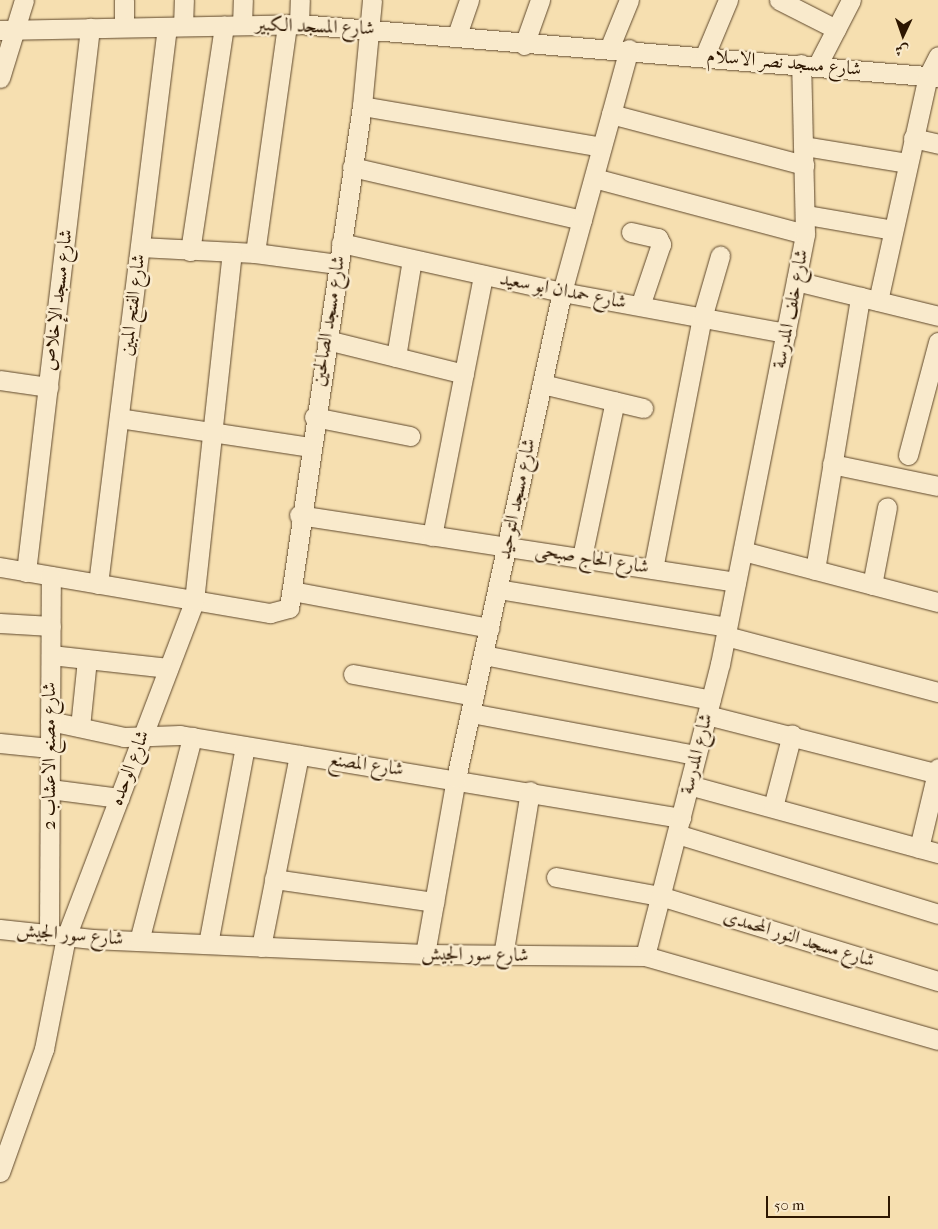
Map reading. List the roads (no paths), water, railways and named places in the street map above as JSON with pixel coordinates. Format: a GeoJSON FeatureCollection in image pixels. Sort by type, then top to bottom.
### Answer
{"type":"FeatureCollection","features":[{"type":"Feature","properties":{"kind":"street"},"geometry":{"type":"LineString","coordinates":[[0,78],[8,30],[24,0]]}},
{"type":"Feature","properties":{"kind":"street"},"geometry":{"type":"LineString","coordinates":[[124,0],[124,27]]}},
{"type":"Feature","properties":{"kind":"street","name":"شارع الفتح المبين"},"geometry":{"type":"LineString","coordinates":[[98,584],[140,247],[175,26],[184,0]]}},
{"type":"Feature","properties":{"kind":"street"},"geometry":{"type":"LineString","coordinates":[[190,251],[233,25],[243,0]]}},
{"type":"Feature","properties":{"kind":"street"},"geometry":{"type":"LineString","coordinates":[[255,253],[293,24],[300,0]]}},
{"type":"Feature","properties":{"kind":"street","name":"شارع مسجد الصالحين"},"geometry":{"type":"LineString","coordinates":[[194,600],[284,612],[292,591],[299,515],[362,106],[371,28],[372,0]]}},
{"type":"Feature","properties":{"kind":"street"},"geometry":{"type":"LineString","coordinates":[[457,35],[469,0]]}},
{"type":"Feature","properties":{"kind":"street"},"geometry":{"type":"LineString","coordinates":[[524,44],[540,0]]}},
{"type":"Feature","properties":{"kind":"street"},"geometry":{"type":"LineString","coordinates":[[610,49],[630,0]]}},
{"type":"Feature","properties":{"kind":"street"},"geometry":{"type":"LineString","coordinates":[[705,55],[728,0]]}},
{"type":"Feature","properties":{"kind":"street"},"geometry":{"type":"LineString","coordinates":[[779,0],[836,29]]}},
{"type":"Feature","properties":{"kind":"street"},"geometry":{"type":"LineString","coordinates":[[809,65],[836,29],[851,0]]}},
{"type":"Feature","properties":{"kind":"street","name":"شارع المسجد الكبير"},"geometry":{"type":"LineString","coordinates":[[8,30],[293,24],[457,35],[524,44],[629,49]]}},
{"type":"Feature","properties":{"kind":"street","name":"شارع مسجد الإخلاص"},"geometry":{"type":"LineString","coordinates":[[26,572],[90,28]]}},
{"type":"Feature","properties":{"kind":"street","name":"شارع مسجد نصر الاسلام"},"geometry":{"type":"LineString","coordinates":[[629,49],[933,77]]}},
{"type":"Feature","properties":{"kind":"street","name":"شارع مسجد التوحيد"},"geometry":{"type":"LineString","coordinates":[[425,954],[456,778],[562,292],[629,49]]}},
{"type":"Feature","properties":{"kind":"street"},"geometry":{"type":"LineString","coordinates":[[878,301],[913,138],[938,56]]}},
{"type":"Feature","properties":{"kind":"street","name":"شارع خلف المدرسة"},"geometry":{"type":"LineString","coordinates":[[743,551],[805,234],[807,215],[804,146],[809,65]]}},
{"type":"Feature","properties":{"kind":"street"},"geometry":{"type":"LineString","coordinates":[[362,106],[602,147]]}},
{"type":"Feature","properties":{"kind":"street"},"geometry":{"type":"LineString","coordinates":[[611,114],[804,165]]}},
{"type":"Feature","properties":{"kind":"street"},"geometry":{"type":"LineString","coordinates":[[913,138],[938,144]]}},
{"type":"Feature","properties":{"kind":"street"},"geometry":{"type":"LineString","coordinates":[[804,146],[907,163]]}},
{"type":"Feature","properties":{"kind":"street"},"geometry":{"type":"LineString","coordinates":[[352,167],[582,220]]}},
{"type":"Feature","properties":{"kind":"street"},"geometry":{"type":"LineString","coordinates":[[594,178],[805,234]]}},
{"type":"Feature","properties":{"kind":"street"},"geometry":{"type":"LineString","coordinates":[[807,215],[893,230]]}},
{"type":"Feature","properties":{"kind":"street"},"geometry":{"type":"LineString","coordinates":[[631,232],[658,238],[661,244],[640,306]]}},
{"type":"Feature","properties":{"kind":"street","name":"شارع حمدان ابو سعيد"},"geometry":{"type":"LineString","coordinates":[[341,242],[562,292],[786,333]]}},
{"type":"Feature","properties":{"kind":"street"},"geometry":{"type":"LineString","coordinates":[[140,247],[255,253],[338,264]]}},
{"type":"Feature","properties":{"kind":"street","name":"شارع الوحده"},"geometry":{"type":"LineString","coordinates":[[58,936],[119,798],[194,600],[214,432],[232,252]]}},
{"type":"Feature","properties":{"kind":"street"},"geometry":{"type":"LineString","coordinates":[[652,569],[702,318],[720,256]]}},
{"type":"Feature","properties":{"kind":"street"},"geometry":{"type":"LineString","coordinates":[[396,357],[412,259]]}},
{"type":"Feature","properties":{"kind":"street"},"geometry":{"type":"LineString","coordinates":[[432,536],[483,274]]}},
{"type":"Feature","properties":{"kind":"street"},"geometry":{"type":"LineString","coordinates":[[796,281],[937,313]]}},
{"type":"Feature","properties":{"kind":"street"},"geometry":{"type":"LineString","coordinates":[[815,570],[860,297]]}},
{"type":"Feature","properties":{"kind":"street"},"geometry":{"type":"LineString","coordinates":[[326,340],[464,374]]}},
{"type":"Feature","properties":{"kind":"street"},"geometry":{"type":"LineString","coordinates":[[908,455],[938,342]]}},
{"type":"Feature","properties":{"kind":"street"},"geometry":{"type":"LineString","coordinates":[[0,380],[48,387]]}},
{"type":"Feature","properties":{"kind":"street"},"geometry":{"type":"LineString","coordinates":[[542,384],[643,408]]}},
{"type":"Feature","properties":{"kind":"street"},"geometry":{"type":"LineString","coordinates":[[582,557],[615,401]]}},
{"type":"Feature","properties":{"kind":"street"},"geometry":{"type":"LineString","coordinates":[[314,417],[410,436]]}},
{"type":"Feature","properties":{"kind":"street"},"geometry":{"type":"LineString","coordinates":[[119,418],[310,447]]}},
{"type":"Feature","properties":{"kind":"street"},"geometry":{"type":"LineString","coordinates":[[832,464],[938,486]]}},
{"type":"Feature","properties":{"kind":"street"},"geometry":{"type":"LineString","coordinates":[[872,585],[887,507]]}},
{"type":"Feature","properties":{"kind":"street","name":"شارع الحاج صبحى"},"geometry":{"type":"LineString","coordinates":[[299,515],[432,536],[507,545],[736,582]]}},
{"type":"Feature","properties":{"kind":"street"},"geometry":{"type":"LineString","coordinates":[[743,551],[938,602]]}},
{"type":"Feature","properties":{"kind":"street","name":"شارع المدرسة"},"geometry":{"type":"LineString","coordinates":[[645,956],[709,707],[727,632],[743,551]]}},
{"type":"Feature","properties":{"kind":"street"},"geometry":{"type":"LineString","coordinates":[[0,567],[194,600]]}},
{"type":"Feature","properties":{"kind":"street","name":"شارع مصنع الاعشاب 2"},"geometry":{"type":"LineString","coordinates":[[51,576],[50,789],[58,936]]}},
{"type":"Feature","properties":{"kind":"street"},"geometry":{"type":"LineString","coordinates":[[498,589],[727,632],[938,692]]}},
{"type":"Feature","properties":{"kind":"street"},"geometry":{"type":"LineString","coordinates":[[292,591],[490,628]]}},
{"type":"Feature","properties":{"kind":"street"},"geometry":{"type":"LineString","coordinates":[[0,623],[51,626]]}},
{"type":"Feature","properties":{"kind":"street"},"geometry":{"type":"LineString","coordinates":[[484,654],[709,707],[792,734],[938,771],[919,848]]}},
{"type":"Feature","properties":{"kind":"street"},"geometry":{"type":"LineString","coordinates":[[50,655],[168,668]]}},
{"type":"Feature","properties":{"kind":"street"},"geometry":{"type":"LineString","coordinates":[[80,727],[87,659]]}},
{"type":"Feature","properties":{"kind":"street"},"geometry":{"type":"LineString","coordinates":[[353,674],[472,704],[696,755]]}},
{"type":"Feature","properties":{"kind":"street","name":"شارع المصنع"},"geometry":{"type":"LineString","coordinates":[[50,721],[142,736],[192,737],[530,791],[679,826],[938,914]]}},
{"type":"Feature","properties":{"kind":"street"},"geometry":{"type":"LineString","coordinates":[[773,806],[792,734]]}},
{"type":"Feature","properties":{"kind":"street"},"geometry":{"type":"LineString","coordinates":[[139,941],[192,737]]}},
{"type":"Feature","properties":{"kind":"street"},"geometry":{"type":"LineString","coordinates":[[0,743],[50,748]]}},
{"type":"Feature","properties":{"kind":"street"},"geometry":{"type":"LineString","coordinates":[[208,944],[245,746]]}},
{"type":"Feature","properties":{"kind":"street"},"geometry":{"type":"LineString","coordinates":[[261,947],[299,755]]}},
{"type":"Feature","properties":{"kind":"street"},"geometry":{"type":"LineString","coordinates":[[689,785],[773,806],[938,853]]}},
{"type":"Feature","properties":{"kind":"street"},"geometry":{"type":"LineString","coordinates":[[50,789],[119,798]]}},
{"type":"Feature","properties":{"kind":"street"},"geometry":{"type":"LineString","coordinates":[[503,956],[530,791]]}},
{"type":"Feature","properties":{"kind":"street","name":"شارع مسجد النور المحمدى"},"geometry":{"type":"LineString","coordinates":[[556,878],[660,896],[938,981]]}},
{"type":"Feature","properties":{"kind":"street"},"geometry":{"type":"LineString","coordinates":[[274,879],[434,902]]}},
{"type":"Feature","properties":{"kind":"street","name":"شارع سور الجيش"},"geometry":{"type":"LineString","coordinates":[[0,929],[58,936],[139,941],[425,954],[645,956],[938,1040]]}},
{"type":"Feature","properties":{"kind":"street"},"geometry":{"type":"LineString","coordinates":[[0,1172],[44,1049],[58,936]]}}]}
